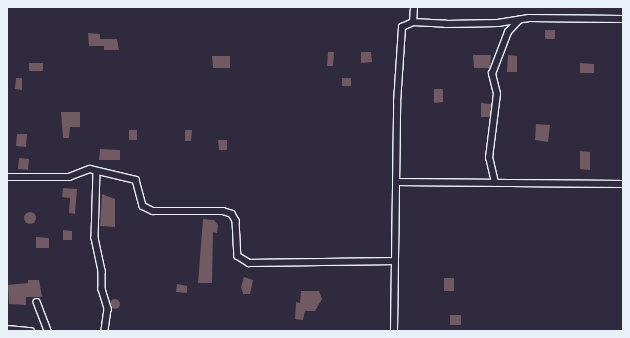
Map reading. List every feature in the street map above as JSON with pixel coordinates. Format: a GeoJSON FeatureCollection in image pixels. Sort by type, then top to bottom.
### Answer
{"type":"FeatureCollection","features":[{"type":"Feature","properties":{"kind":"street"},"geometry":{"type":"LineString","coordinates":[[413,22],[414,7]]}},
{"type":"Feature","properties":{"kind":"street"},"geometry":{"type":"LineString","coordinates":[[394,331],[397,103],[402,27],[413,22],[446,24],[519,20],[623,19]]}},
{"type":"Feature","properties":{"kind":"street"},"geometry":{"type":"LineString","coordinates":[[495,183],[489,158],[497,94],[492,74],[508,32],[519,20]]}},
{"type":"Feature","properties":{"kind":"street"},"geometry":{"type":"LineString","coordinates":[[7,177],[69,177],[90,169],[136,180],[143,206],[153,211],[224,211],[232,214],[236,221],[238,256],[250,263],[395,261]]}},
{"type":"Feature","properties":{"kind":"street"},"geometry":{"type":"LineString","coordinates":[[97,171],[95,238],[102,271],[102,289],[108,309],[104,330]]}},
{"type":"Feature","properties":{"kind":"street"},"geometry":{"type":"LineString","coordinates":[[396,182],[623,184]]}},
{"type":"Feature","properties":{"kind":"street"},"geometry":{"type":"LineString","coordinates":[[37,302],[48,331]]}},
{"type":"Feature","properties":{"kind":"street"},"geometry":{"type":"LineString","coordinates":[[7,329],[31,331]]}},
{"type":"Feature","properties":{"kind":"building"},"geometry":{"type":"Polygon","coordinates":[[[545,30],[555,30],[555,39],[545,39],[545,30]]]}},
{"type":"Feature","properties":{"kind":"building"},"geometry":{"type":"Polygon","coordinates":[[[88,33],[100,34],[100,39],[117,39],[119,50],[104,50],[104,46],[89,46],[88,33]]]}},
{"type":"Feature","properties":{"kind":"building"},"geometry":{"type":"Polygon","coordinates":[[[328,52],[334,52],[333,66],[327,66],[328,52]]]}},
{"type":"Feature","properties":{"kind":"building"},"geometry":{"type":"Polygon","coordinates":[[[361,52],[371,52],[372,62],[361,63],[361,52]]]}},
{"type":"Feature","properties":{"kind":"building"},"geometry":{"type":"Polygon","coordinates":[[[473,55],[491,55],[490,68],[474,68],[473,55]]]}},
{"type":"Feature","properties":{"kind":"building"},"geometry":{"type":"Polygon","coordinates":[[[508,55],[517,56],[517,72],[507,72],[508,55]]]}},
{"type":"Feature","properties":{"kind":"building"},"geometry":{"type":"Polygon","coordinates":[[[212,56],[230,56],[230,68],[213,68],[212,56]]]}},
{"type":"Feature","properties":{"kind":"building"},"geometry":{"type":"Polygon","coordinates":[[[29,63],[43,63],[43,71],[29,71],[29,63]]]}},
{"type":"Feature","properties":{"kind":"building"},"geometry":{"type":"Polygon","coordinates":[[[580,63],[594,64],[594,73],[580,73],[580,63]]]}},
{"type":"Feature","properties":{"kind":"building"},"geometry":{"type":"Polygon","coordinates":[[[16,78],[22,78],[22,90],[15,89],[16,78]]]}},
{"type":"Feature","properties":{"kind":"building"},"geometry":{"type":"Polygon","coordinates":[[[342,78],[351,78],[351,86],[342,86],[342,78]]]}},
{"type":"Feature","properties":{"kind":"building"},"geometry":{"type":"Polygon","coordinates":[[[434,89],[443,89],[443,102],[434,103],[434,89]]]}},
{"type":"Feature","properties":{"kind":"building"},"geometry":{"type":"Polygon","coordinates":[[[481,103],[491,104],[490,117],[481,117],[481,103]]]}},
{"type":"Feature","properties":{"kind":"building"},"geometry":{"type":"Polygon","coordinates":[[[61,112],[80,112],[80,127],[70,127],[69,138],[63,138],[61,112]]]}},
{"type":"Feature","properties":{"kind":"building"},"geometry":{"type":"Polygon","coordinates":[[[536,124],[550,125],[548,142],[535,140],[536,124]]]}},
{"type":"Feature","properties":{"kind":"building"},"geometry":{"type":"Polygon","coordinates":[[[129,130],[137,130],[137,140],[129,140],[129,130]]]}},
{"type":"Feature","properties":{"kind":"building"},"geometry":{"type":"Polygon","coordinates":[[[185,130],[192,130],[191,141],[185,141],[185,130]]]}},
{"type":"Feature","properties":{"kind":"building"},"geometry":{"type":"Polygon","coordinates":[[[17,134],[27,134],[26,147],[16,146],[17,134]]]}},
{"type":"Feature","properties":{"kind":"building"},"geometry":{"type":"Polygon","coordinates":[[[218,140],[227,140],[227,150],[219,150],[218,140]]]}},
{"type":"Feature","properties":{"kind":"building"},"geometry":{"type":"Polygon","coordinates":[[[100,149],[120,150],[120,160],[99,160],[100,149]]]}},
{"type":"Feature","properties":{"kind":"building"},"geometry":{"type":"Polygon","coordinates":[[[580,151],[590,152],[590,170],[580,169],[580,151]]]}},
{"type":"Feature","properties":{"kind":"building"},"geometry":{"type":"Polygon","coordinates":[[[19,158],[29,159],[28,170],[18,169],[19,158]]]}},
{"type":"Feature","properties":{"kind":"building"},"geometry":{"type":"Polygon","coordinates":[[[63,188],[77,189],[75,214],[69,213],[70,198],[62,197],[63,188]]]}},
{"type":"Feature","properties":{"kind":"building"},"geometry":{"type":"Polygon","coordinates":[[[102,194],[115,199],[115,227],[100,226],[102,194]]]}},
{"type":"Feature","properties":{"kind":"building"},"geometry":{"type":"Polygon","coordinates":[[[28,212],[32,212],[36,218],[32,224],[28,224],[24,220],[24,216],[28,212]]]}},
{"type":"Feature","properties":{"kind":"building"},"geometry":{"type":"Polygon","coordinates":[[[203,219],[214,220],[218,225],[217,233],[213,232],[212,283],[198,283],[203,219]]]}},
{"type":"Feature","properties":{"kind":"building"},"geometry":{"type":"Polygon","coordinates":[[[63,230],[72,231],[72,240],[63,240],[63,230]]]}},
{"type":"Feature","properties":{"kind":"building"},"geometry":{"type":"Polygon","coordinates":[[[36,237],[49,238],[49,248],[36,248],[36,237]]]}},
{"type":"Feature","properties":{"kind":"building"},"geometry":{"type":"Polygon","coordinates":[[[244,277],[253,280],[250,294],[243,294],[241,287],[244,277]]]}},
{"type":"Feature","properties":{"kind":"building"},"geometry":{"type":"Polygon","coordinates":[[[444,278],[454,278],[454,291],[444,291],[444,278]]]}},
{"type":"Feature","properties":{"kind":"building"},"geometry":{"type":"Polygon","coordinates":[[[28,280],[39,280],[42,297],[26,297],[26,305],[9,304],[8,285],[28,283],[28,280]]]}},
{"type":"Feature","properties":{"kind":"building"},"geometry":{"type":"Polygon","coordinates":[[[177,284],[187,286],[187,293],[176,292],[177,284]]]}},
{"type":"Feature","properties":{"kind":"building"},"geometry":{"type":"Polygon","coordinates":[[[301,291],[319,291],[322,299],[315,311],[305,311],[303,320],[295,319],[296,302],[300,303],[301,291]]]}},
{"type":"Feature","properties":{"kind":"building"},"geometry":{"type":"Polygon","coordinates":[[[113,299],[117,299],[119,300],[119,308],[113,309],[110,306],[110,302],[113,299]]]}},
{"type":"Feature","properties":{"kind":"building"},"geometry":{"type":"Polygon","coordinates":[[[450,315],[461,315],[461,325],[450,325],[450,315]]]}}]}
